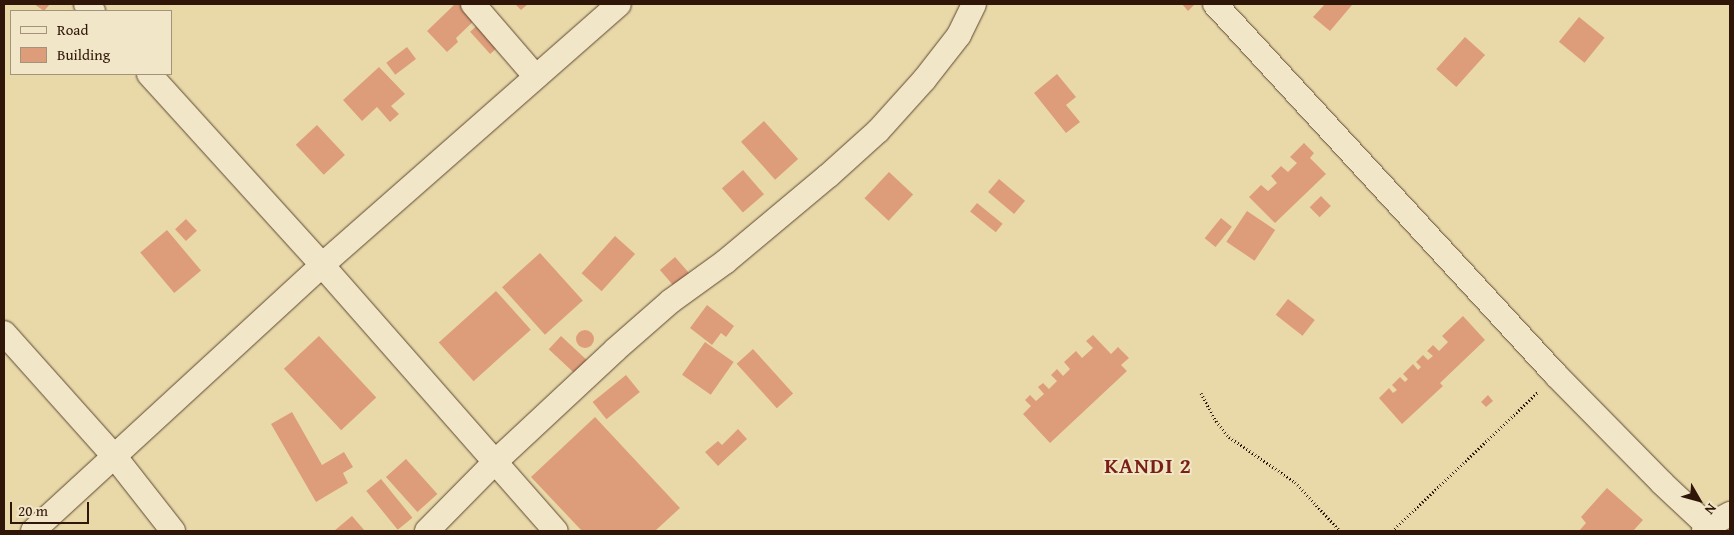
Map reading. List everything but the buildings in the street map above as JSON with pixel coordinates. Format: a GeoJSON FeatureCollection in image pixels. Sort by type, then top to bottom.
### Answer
{"type":"FeatureCollection","features":[{"type":"Feature","properties":{"kind":"street"},"geometry":{"type":"LineString","coordinates":[[472,4],[536,77]]}},
{"type":"Feature","properties":{"kind":"street"},"geometry":{"type":"LineString","coordinates":[[33,531],[322,265],[619,4]]}},
{"type":"Feature","properties":{"kind":"street"},"geometry":{"type":"LineString","coordinates":[[427,531],[495,462],[671,301],[740,250],[828,176],[878,130],[924,80],[959,35],[974,4]]}},
{"type":"Feature","properties":{"kind":"street"},"geometry":{"type":"LineString","coordinates":[[1216,4],[1556,375],[1706,529],[1730,514]]}},
{"type":"Feature","properties":{"kind":"street"},"geometry":{"type":"LineString","coordinates":[[150,75],[322,265],[556,531]]}},
{"type":"Feature","properties":{"kind":"street"},"geometry":{"type":"LineString","coordinates":[[4,333],[115,457],[173,531]]}},
{"type":"Feature","properties":{"kind":"path"},"geometry":{"type":"LineString","coordinates":[[1392,531],[1556,375]]}},
{"type":"Feature","properties":{"kind":"path"},"geometry":{"type":"LineString","coordinates":[[1201,393],[1216,421],[1230,437],[1295,482],[1340,531]]}},
{"type":"Feature","properties":{"kind":"district","name":"KANDI 2"},"geometry":{"type":"Point","coordinates":[1148,466]}}]}
